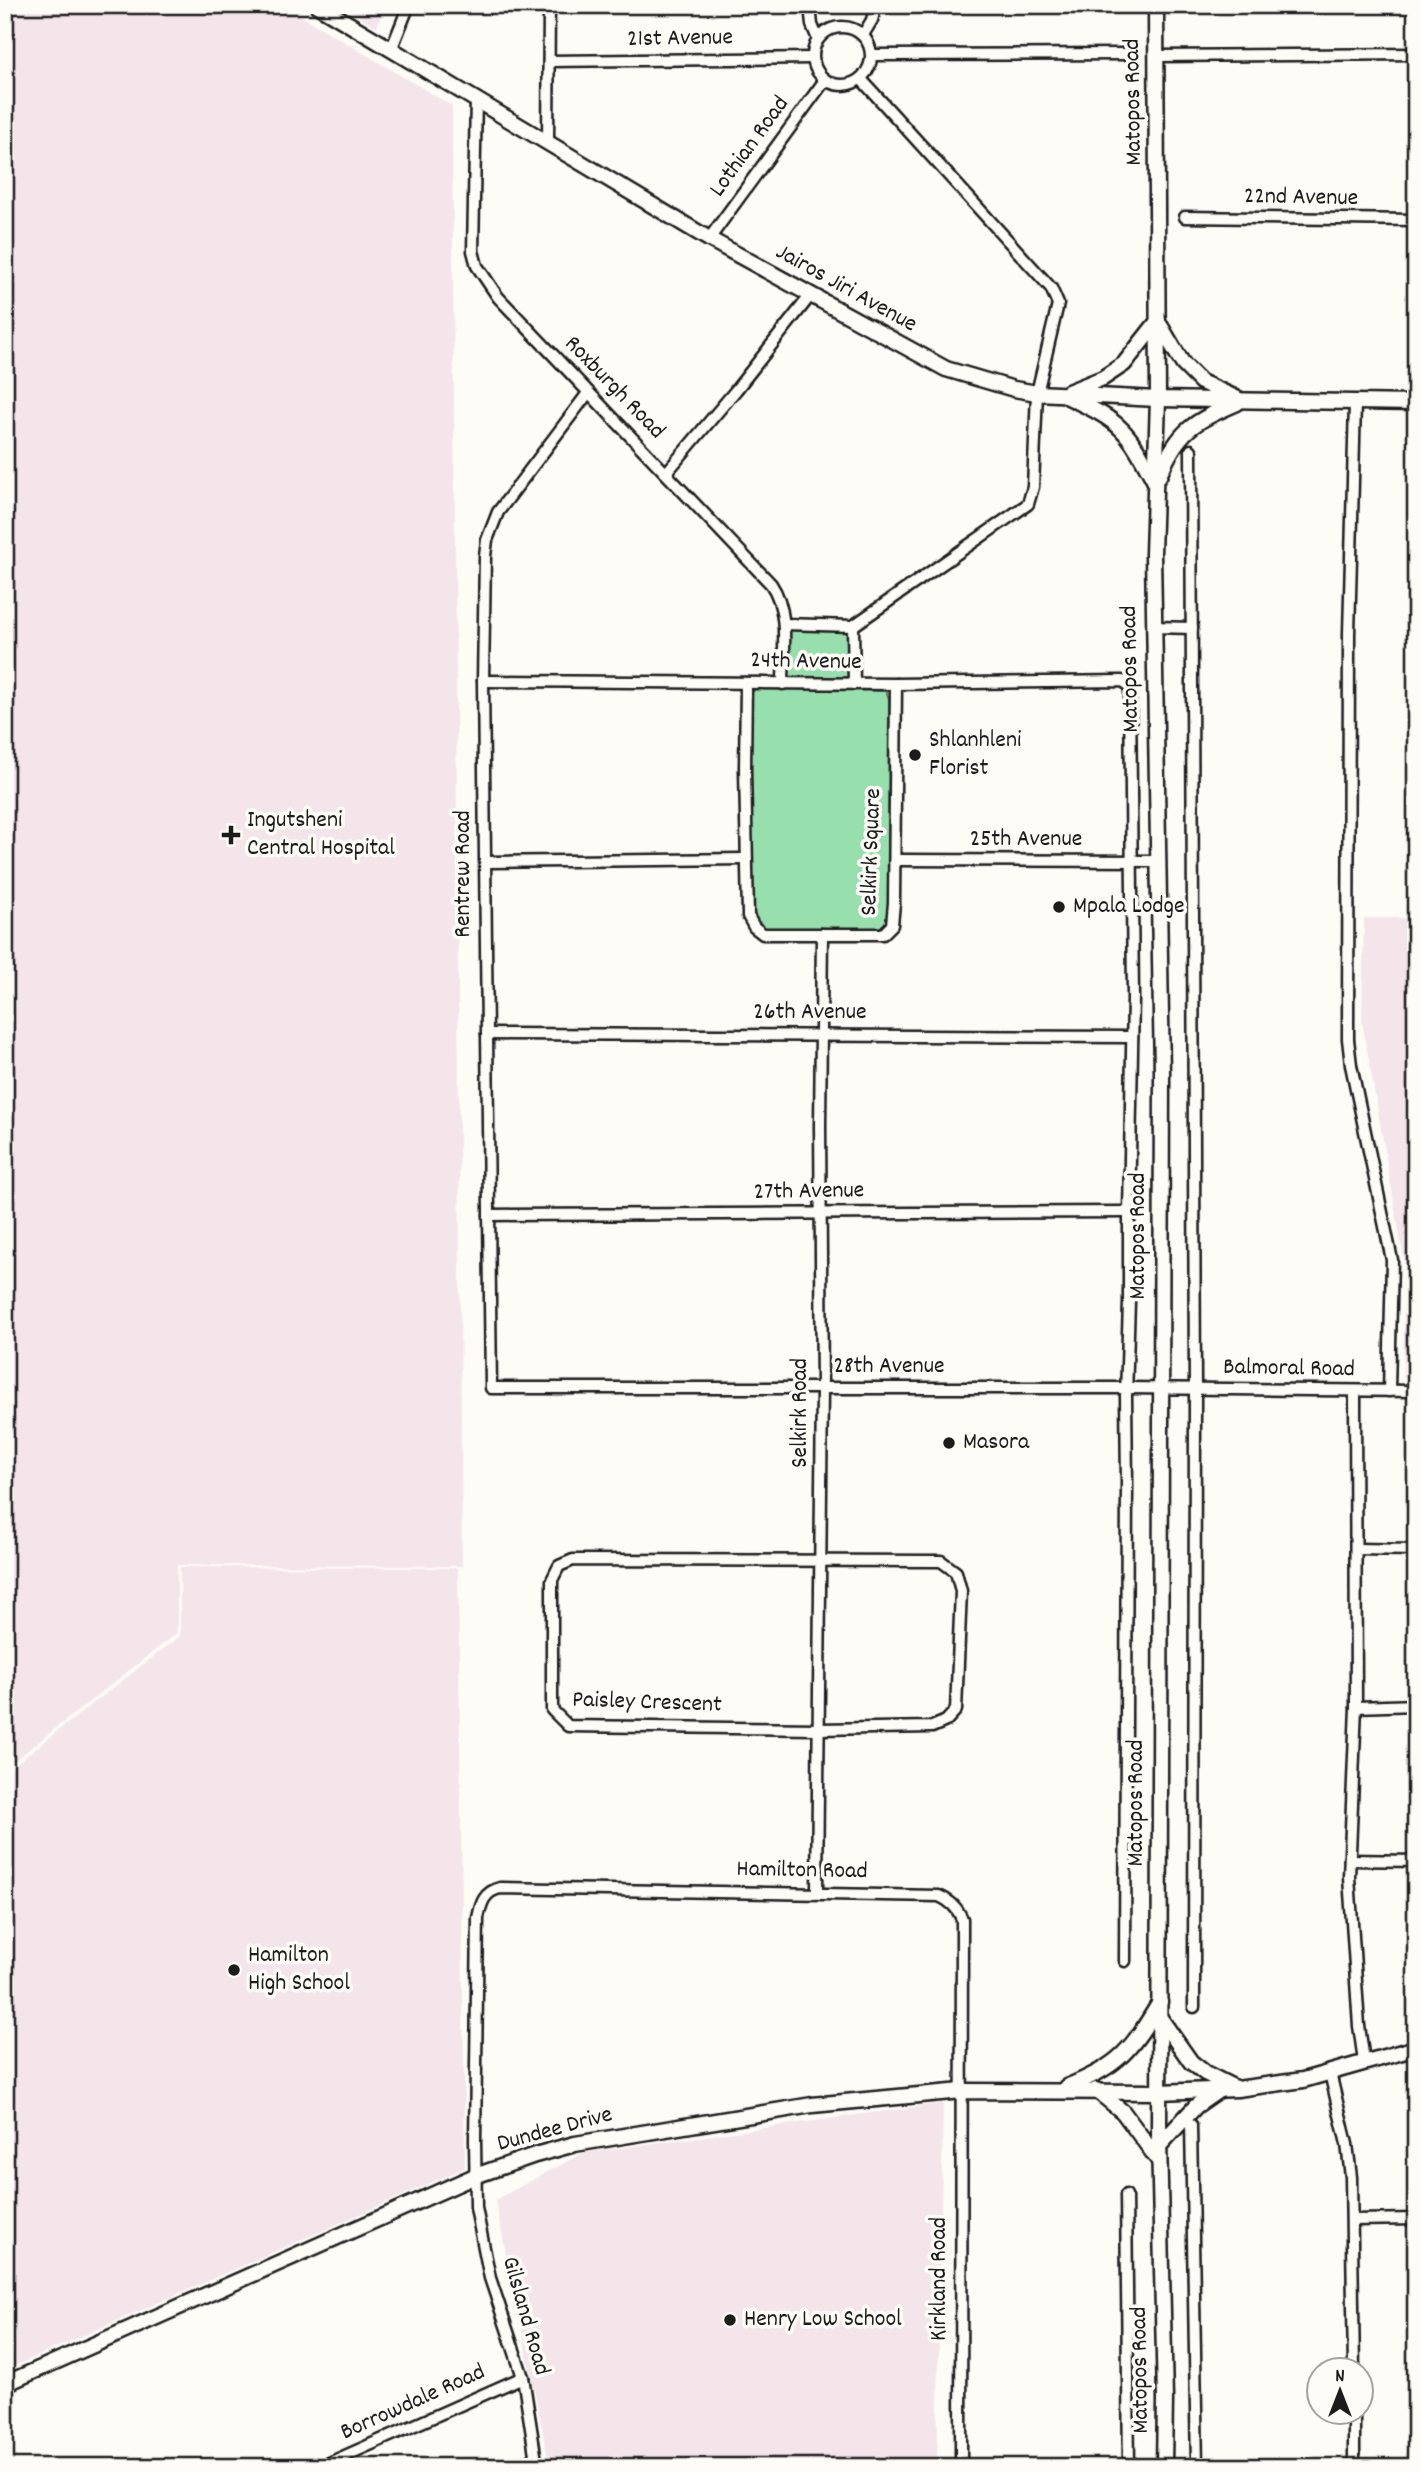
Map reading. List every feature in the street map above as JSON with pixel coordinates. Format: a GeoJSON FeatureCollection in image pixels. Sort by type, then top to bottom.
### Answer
{"type":"FeatureCollection","features":[{"type":"Feature","properties":{"kind":"main road","name":"Jairos Jiri Avenue"},"geometry":{"type":"LineString","coordinates":[[317,5],[709,239],[935,365],[1014,389],[1037,393],[1242,401],[1416,402]]}},
{"type":"Feature","properties":{"kind":"main road","name":"Matopos Road"},"geometry":{"type":"LineString","coordinates":[[1156,5],[1158,399],[1153,627],[1162,1010],[1159,2161],[1165,2376],[1164,2467]]}},
{"type":"Feature","properties":{"kind":"main road"},"geometry":{"type":"LineString","coordinates":[[1062,394],[1103,378],[1124,364],[1157,321],[1183,364],[1200,382],[1242,401]]}},
{"type":"Feature","properties":{"kind":"main road"},"geometry":{"type":"LineString","coordinates":[[1062,394],[1101,412],[1120,425],[1135,445],[1156,483]]}},
{"type":"Feature","properties":{"kind":"main road"},"geometry":{"type":"LineString","coordinates":[[1156,483],[1167,456],[1190,426],[1242,401]]}},
{"type":"Feature","properties":{"kind":"main road"},"geometry":{"type":"LineString","coordinates":[[1059,2090],[1107,2068],[1125,2053],[1141,2034],[1160,2002]]}},
{"type":"Feature","properties":{"kind":"main road"},"geometry":{"type":"LineString","coordinates":[[1160,2018],[1191,2062],[1205,2073],[1237,2089]]}},
{"type":"Feature","properties":{"kind":"main road","name":"Dundee Drive"},"geometry":{"type":"LineString","coordinates":[[5,2384],[475,2176],[554,2149],[813,2105],[962,2091],[1159,2092],[1237,2089],[1303,2080],[1416,2048]]}},
{"type":"Feature","properties":{"kind":"main road"},"geometry":{"type":"LineString","coordinates":[[1097,2090],[1123,2112],[1159,2161]]}},
{"type":"Feature","properties":{"kind":"main road"},"geometry":{"type":"LineString","coordinates":[[1159,2146],[1196,2106],[1221,2090]]}},
{"type":"Feature","properties":{"kind":"street"},"geometry":{"type":"LineString","coordinates":[[391,50],[409,5]]}},
{"type":"Feature","properties":{"kind":"street"},"geometry":{"type":"LineString","coordinates":[[548,142],[549,5]]}},
{"type":"Feature","properties":{"kind":"street"},"geometry":{"type":"LineString","coordinates":[[810,5],[812,25],[818,39]]}},
{"type":"Feature","properties":{"kind":"street"},"geometry":{"type":"LineString","coordinates":[[863,35],[872,20],[876,5]]}},
{"type":"Feature","properties":{"kind":"street"},"geometry":{"type":"LineString","coordinates":[[840,27],[848,27],[863,35],[872,55],[869,68],[861,79],[843,86],[833,85],[825,80],[816,71],[813,58],[818,39],[840,27]]}},
{"type":"Feature","properties":{"kind":"street"},"geometry":{"type":"LineString","coordinates":[[872,55],[1127,54]]}},
{"type":"Feature","properties":{"kind":"street"},"geometry":{"type":"LineString","coordinates":[[1156,56],[1416,54]]}},
{"type":"Feature","properties":{"kind":"street","name":"21st Avenue"},"geometry":{"type":"LineString","coordinates":[[549,61],[813,58]]}},
{"type":"Feature","properties":{"kind":"street"},"geometry":{"type":"LineString","coordinates":[[784,624],[853,626],[1028,504],[1033,487],[1037,393],[1058,304],[1056,296],[861,79]]}},
{"type":"Feature","properties":{"kind":"street","name":"Lothian Road"},"geometry":{"type":"LineString","coordinates":[[709,239],[825,80]]}},
{"type":"Feature","properties":{"kind":"street","name":"Roxburgh Road"},"geometry":{"type":"LineString","coordinates":[[476,98],[473,251],[477,266],[498,297],[771,584],[781,603],[784,624],[783,684]]}},
{"type":"Feature","properties":{"kind":"street","name":"22nd Avenue"},"geometry":{"type":"LineString","coordinates":[[1185,217],[1416,220]]}},
{"type":"Feature","properties":{"kind":"street"},"geometry":{"type":"LineString","coordinates":[[667,472],[728,401],[810,296]]}},
{"type":"Feature","properties":{"kind":"street","name":"Rentrew Road"},"geometry":{"type":"LineString","coordinates":[[491,1388],[483,681],[485,556],[498,512],[588,393]]}},
{"type":"Feature","properties":{"kind":"street"},"geometry":{"type":"LineString","coordinates":[[1355,403],[1349,634],[1348,1039],[1351,1065],[1392,1260],[1389,1391]]}},
{"type":"Feature","properties":{"kind":"street"},"geometry":{"type":"LineString","coordinates":[[1191,450],[1195,1389],[1194,2007]]}},
{"type":"Feature","properties":{"kind":"street"},"geometry":{"type":"LineString","coordinates":[[853,626],[854,684]]}},
{"type":"Feature","properties":{"kind":"street"},"geometry":{"type":"LineString","coordinates":[[1153,627],[1192,628]]}},
{"type":"Feature","properties":{"kind":"street","name":"24th Avenue"},"geometry":{"type":"LineString","coordinates":[[483,681],[783,684],[1122,681],[1127,683],[1129,690],[1131,861]]}},
{"type":"Feature","properties":{"kind":"street","name":"Selkirk Square"},"geometry":{"type":"LineString","coordinates":[[746,683],[748,916],[763,934],[883,934],[888,931],[893,916],[895,860],[895,684]]}},
{"type":"Feature","properties":{"kind":"street"},"geometry":{"type":"LineString","coordinates":[[486,862],[746,859]]}},
{"type":"Feature","properties":{"kind":"street","name":"25th Avenue"},"geometry":{"type":"LineString","coordinates":[[895,860],[1157,861]]}},
{"type":"Feature","properties":{"kind":"street"},"geometry":{"type":"LineString","coordinates":[[1125,1961],[1126,1388],[1132,1037],[1131,861]]}},
{"type":"Feature","properties":{"kind":"street","name":"Selkirk Road"},"geometry":{"type":"LineString","coordinates":[[817,1892],[822,1388],[822,934]]}},
{"type":"Feature","properties":{"kind":"street","name":"26th Avenue"},"geometry":{"type":"LineString","coordinates":[[487,1034],[1132,1037]]}},
{"type":"Feature","properties":{"kind":"street","name":"27th Avenue"},"geometry":{"type":"LineString","coordinates":[[489,1215],[1129,1212]]}},
{"type":"Feature","properties":{"kind":"street","name":"28th Avenue"},"geometry":{"type":"LineString","coordinates":[[491,1388],[1162,1388]]}},
{"type":"Feature","properties":{"kind":"street","name":"Balmoral Road"},"geometry":{"type":"LineString","coordinates":[[1162,1388],[1416,1391]]}},
{"type":"Feature","properties":{"kind":"street"},"geometry":{"type":"LineString","coordinates":[[1355,1391],[1356,1707],[1350,1860],[1359,2026],[1364,2062]]}},
{"type":"Feature","properties":{"kind":"street"},"geometry":{"type":"LineString","coordinates":[[1356,1549],[1416,1550]]}},
{"type":"Feature","properties":{"kind":"street","name":"Paisley Crescent"},"geometry":{"type":"LineString","coordinates":[[819,1729],[568,1726],[555,1715],[551,1702],[552,1580],[559,1566],[573,1560],[821,1560]]}},
{"type":"Feature","properties":{"kind":"street"},"geometry":{"type":"LineString","coordinates":[[819,1729],[932,1727],[953,1716],[956,1710],[961,1591],[956,1572],[941,1561],[821,1560]]}},
{"type":"Feature","properties":{"kind":"street"},"geometry":{"type":"LineString","coordinates":[[1356,1707],[1416,1705]]}},
{"type":"Feature","properties":{"kind":"street"},"geometry":{"type":"LineString","coordinates":[[1350,1860],[1416,1861]]}},
{"type":"Feature","properties":{"kind":"street","name":"Hamilton Road"},"geometry":{"type":"LineString","coordinates":[[478,1919],[484,1898],[500,1888],[939,1896],[959,1912],[962,1919],[962,2091]]}},
{"type":"Feature","properties":{"kind":"street","name":"Gilsland Road"},"geometry":{"type":"LineString","coordinates":[[478,1919],[476,2208],[490,2278],[523,2377],[537,2467]]}},
{"type":"Feature","properties":{"kind":"street"},"geometry":{"type":"LineString","coordinates":[[1330,2073],[1347,2144],[1353,2220],[1354,2356]]}},
{"type":"Feature","properties":{"kind":"street","name":"Kirkland Road"},"geometry":{"type":"LineString","coordinates":[[961,2467],[962,2091]]}},
{"type":"Feature","properties":{"kind":"street"},"geometry":{"type":"LineString","coordinates":[[1191,2125],[1196,2467]]}},
{"type":"Feature","properties":{"kind":"street"},"geometry":{"type":"LineString","coordinates":[[1126,2195],[1129,2467]]}},
{"type":"Feature","properties":{"kind":"street"},"geometry":{"type":"LineString","coordinates":[[1353,2220],[1416,2219]]}},
{"type":"Feature","properties":{"kind":"street","name":"Borrowdale Road"},"geometry":{"type":"LineString","coordinates":[[320,2467],[523,2377]]}},
{"type":"Feature","properties":{"kind":"street"},"geometry":{"type":"LineString","coordinates":[[1354,2426],[1354,2467]]}},
{"type":"Feature","properties":{"kind":"shaded area","name":"Ingutsheni Central Hospital"},"geometry":{"type":"Polygon","coordinates":[[[5,5],[283,5],[452,106],[462,1566],[177,1565],[177,1633],[5,1768],[5,5]]]}},
{"type":"Feature","properties":{"kind":"shaded area"},"geometry":{"type":"Polygon","coordinates":[[[339,5],[385,5],[377,27],[339,5]]]}},
{"type":"Feature","properties":{"kind":"shaded area"},"geometry":{"type":"Polygon","coordinates":[[[1364,918],[1416,918],[1416,1378],[1403,1378],[1405,1265],[1362,1021],[1364,918]]]}},
{"type":"Feature","properties":{"kind":"shaded area","name":"Hamilton High School"},"geometry":{"type":"Polygon","coordinates":[[[180,1567],[458,1568],[465,2168],[5,2370],[5,1772],[180,1636],[180,1567]]]}},
{"type":"Feature","properties":{"kind":"shaded area","name":"Henry Low School"},"geometry":{"type":"Polygon","coordinates":[[[943,2103],[937,2467],[550,2467],[495,2200],[583,2153],[943,2103]]]}},
{"type":"Feature","properties":{"kind":"green space"},"geometry":{"type":"Polygon","coordinates":[[[788,628],[850,629],[849,680],[788,679],[788,628]]]}},
{"type":"Feature","properties":{"kind":"green space"},"geometry":{"type":"Polygon","coordinates":[[[756,688],[886,691],[889,699],[888,914],[885,924],[879,928],[764,928],[752,915],[750,701],[756,688]]]}},
{"type":"Feature","properties":{"kind":"place","name":"Shlanhleni Florist"},"geometry":{"type":"Point","coordinates":[915,755]}},
{"type":"Feature","properties":{"kind":"place","name":"Ingutsheni Central Hospital"},"geometry":{"type":"Point","coordinates":[231,835]}},
{"type":"Feature","properties":{"kind":"place","name":"Mpala Lodge"},"geometry":{"type":"Point","coordinates":[1059,907]}},
{"type":"Feature","properties":{"kind":"place","name":"Masora"},"geometry":{"type":"Point","coordinates":[949,1443]}},
{"type":"Feature","properties":{"kind":"place","name":"Hamilton High School"},"geometry":{"type":"Point","coordinates":[234,1970]}},
{"type":"Feature","properties":{"kind":"place","name":"Henry Low School"},"geometry":{"type":"Point","coordinates":[730,2320]}}]}
